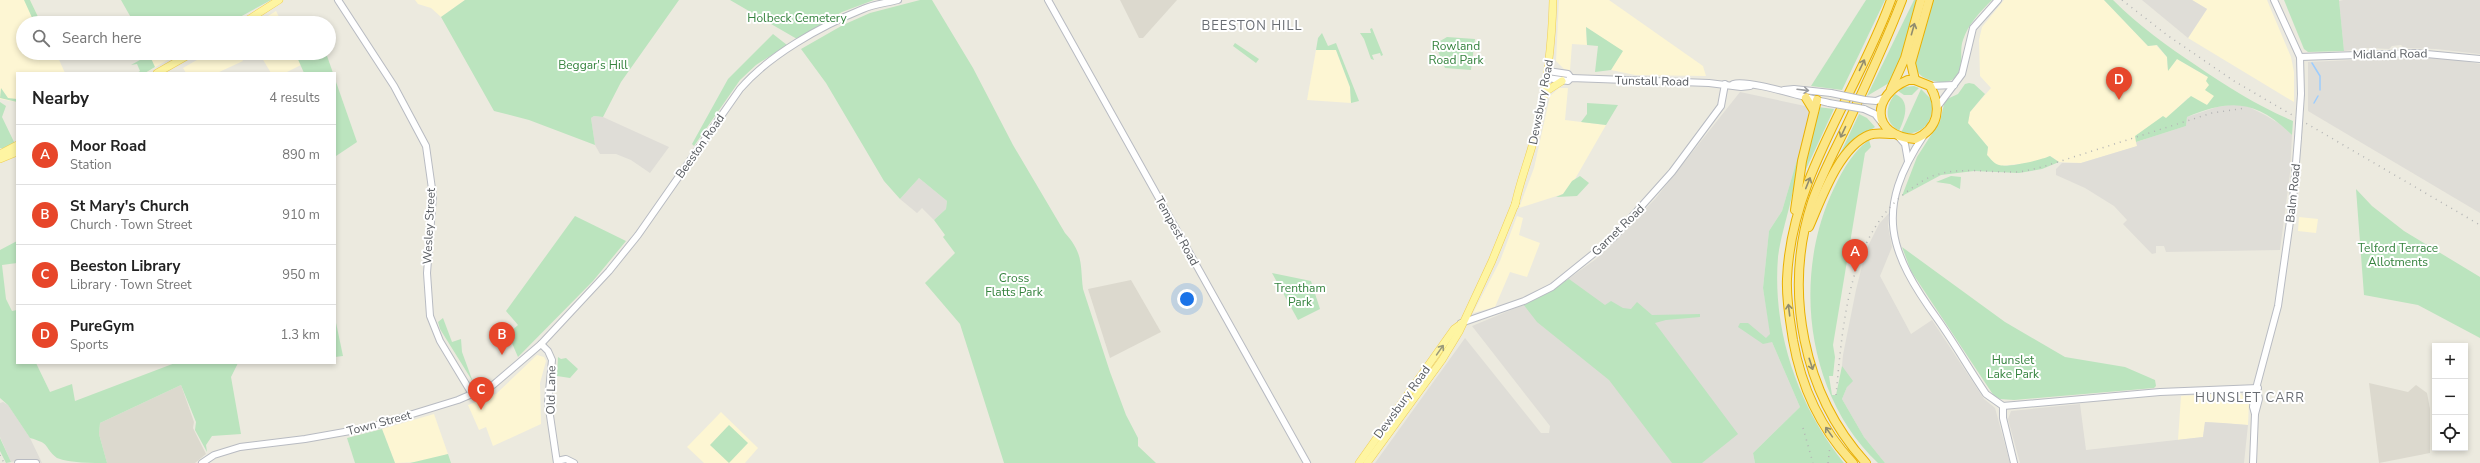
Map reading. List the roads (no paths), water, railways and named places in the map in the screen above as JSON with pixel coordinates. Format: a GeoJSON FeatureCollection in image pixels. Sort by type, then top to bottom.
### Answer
{"type":"FeatureCollection","features":[{"type":"Feature","properties":{"kind":"highway"},"geometry":{"type":"LineString","coordinates":[[1790,248],[1803,196],[1891,0]]}},
{"type":"Feature","properties":{"kind":"highway"},"geometry":{"type":"LineString","coordinates":[[1866,84],[1902,0]]}},
{"type":"Feature","properties":{"kind":"highway"},"geometry":{"type":"LineString","coordinates":[[1866,463],[1845,435],[1822,397],[1805,348],[1802,332],[1799,284],[1804,241],[1812,202],[1906,0]]}},
{"type":"Feature","properties":{"kind":"highway"},"geometry":{"type":"LineString","coordinates":[[1896,135],[1886,129],[1883,124],[1881,109],[1905,58],[1921,0]]}},
{"type":"Feature","properties":{"kind":"highway"},"geometry":{"type":"LineString","coordinates":[[1915,80],[1911,63],[1929,0]]}},
{"type":"Feature","properties":{"kind":"highway"},"geometry":{"type":"LineString","coordinates":[[1804,241],[1827,187],[1850,150],[1869,135],[1878,133],[1915,138],[1924,135],[1931,129],[1937,116],[1938,106],[1930,86],[1915,80],[1899,83],[1888,94]]}},
{"type":"Feature","properties":{"kind":"highway"},"geometry":{"type":"LineString","coordinates":[[1806,98],[1814,111]]}},
{"type":"Feature","properties":{"kind":"highway"},"geometry":{"type":"LineString","coordinates":[[1817,100],[1797,191],[1790,248],[1787,298],[1800,372],[1822,423],[1853,463]]}},
{"type":"Feature","properties":{"kind":"main road"},"geometry":{"type":"LineString","coordinates":[[254,16],[279,0]]}},
{"type":"Feature","properties":{"kind":"main road","name":"Dewsbury Road"},"geometry":{"type":"LineString","coordinates":[[1359,463],[1378,441],[1449,349],[1492,261],[1496,256],[1516,202],[1531,154],[1548,74],[1553,0]]}},
{"type":"Feature","properties":{"kind":"main road"},"geometry":{"type":"LineString","coordinates":[[159,72],[180,60]]}},
{"type":"Feature","properties":{"kind":"main road"},"geometry":{"type":"LineString","coordinates":[[1544,93],[1562,81]]}},
{"type":"Feature","properties":{"kind":"main road"},"geometry":{"type":"LineString","coordinates":[[0,154],[16,146]]}},
{"type":"Feature","properties":{"kind":"main road"},"geometry":{"type":"LineString","coordinates":[[0,159],[16,152]]}},
{"type":"Feature","properties":{"kind":"main road","name":"Dewsbury Road"},"geometry":{"type":"LineString","coordinates":[[1367,463],[1378,441]]}},
{"type":"Feature","properties":{"kind":"street","name":"Wesley Street"},"geometry":{"type":"LineString","coordinates":[[338,0],[394,86],[426,146],[434,196],[427,273],[430,316],[440,341],[472,394]]}},
{"type":"Feature","properties":{"kind":"street","name":"Beeston Road"},"geometry":{"type":"LineString","coordinates":[[541,344],[624,252],[735,96],[756,71],[821,30],[856,12],[898,0]]}},
{"type":"Feature","properties":{"kind":"street","name":"Tempest Road"},"geometry":{"type":"LineString","coordinates":[[1048,0],[1307,463]]}},
{"type":"Feature","properties":{"kind":"street"},"geometry":{"type":"LineString","coordinates":[[1938,106],[1944,95],[1955,85],[1962,74],[1973,28],[1998,0]]}},
{"type":"Feature","properties":{"kind":"street","name":"Balm Road"},"geometry":{"type":"LineString","coordinates":[[2253,463],[2256,414],[2253,404],[2279,300],[2293,200],[2301,94],[2300,57],[2274,0]]}},
{"type":"Feature","properties":{"kind":"street","name":"Midland Road"},"geometry":{"type":"LineString","coordinates":[[2300,57],[2416,53],[2480,59]]}},
{"type":"Feature","properties":{"kind":"street","name":"Tunstall Road"},"geometry":{"type":"LineString","coordinates":[[1548,74],[1568,74],[1571,78]]}},
{"type":"Feature","properties":{"kind":"street","name":"Tunstall Road"},"geometry":{"type":"LineString","coordinates":[[1548,74],[1562,81],[1568,81],[1571,78],[1725,84],[1733,84],[1738,82],[1750,86],[1784,90],[1794,89],[1823,92],[1876,101],[1888,94]]}},
{"type":"Feature","properties":{"kind":"street","name":"Garnet Road"},"geometry":{"type":"LineString","coordinates":[[1461,323],[1524,301],[1552,287],[1613,238],[1672,172],[1721,106],[1725,84]]}},
{"type":"Feature","properties":{"kind":"street"},"geometry":{"type":"LineString","coordinates":[[1930,86],[1945,87],[1955,85]]}},
{"type":"Feature","properties":{"kind":"street","name":"Tunstall Road"},"geometry":{"type":"LineString","coordinates":[[1784,90],[1806,98],[1864,109],[1875,114],[1883,124]]}},
{"type":"Feature","properties":{"kind":"street"},"geometry":{"type":"LineString","coordinates":[[1817,100],[1823,92]]}},
{"type":"Feature","properties":{"kind":"street"},"geometry":{"type":"LineString","coordinates":[[1896,135],[1904,144],[1908,163]]}},
{"type":"Feature","properties":{"kind":"street"},"geometry":{"type":"LineString","coordinates":[[1924,135],[1897,186],[1894,207],[1894,236],[1900,260],[1986,394],[2003,406],[2160,392],[2258,388]]}},
{"type":"Feature","properties":{"kind":"street","name":"Town Street"},"geometry":{"type":"LineString","coordinates":[[202,463],[214,455],[238,447],[304,439],[367,428],[472,394],[493,385],[541,344]]}},
{"type":"Feature","properties":{"kind":"street","name":"Old Lane"},"geometry":{"type":"LineString","coordinates":[[541,344],[548,350],[552,360],[548,402],[557,462]]}},
{"type":"Feature","properties":{"kind":"street"},"geometry":{"type":"LineString","coordinates":[[2003,406],[2002,418],[2014,463]]}},
{"type":"Feature","properties":{"kind":"street"},"geometry":{"type":"LineString","coordinates":[[557,462],[566,459],[574,463]]}},
{"type":"Feature","properties":{"kind":"street"},"geometry":{"type":"LineString","coordinates":[[19,463],[36,463]]}},
{"type":"Feature","properties":{"kind":"waterway"},"geometry":{"type":"LineString","coordinates":[[2312,63],[2320,76],[2320,90]]}},
{"type":"Feature","properties":{"kind":"waterway"},"geometry":{"type":"LineString","coordinates":[[2314,103],[2318,96]]}},
{"type":"Feature","properties":{"kind":"railway"},"geometry":{"type":"LineString","coordinates":[[2122,0],[2167,35],[2234,81],[2480,225]]}},
{"type":"Feature","properties":{"kind":"railway"},"geometry":{"type":"LineString","coordinates":[[1836,395],[1846,309],[1862,252],[1875,227],[1893,204],[1915,186],[1932,176],[1949,172],[2018,172],[2042,167],[2212,113],[2246,108]]}},
{"type":"Feature","properties":{"kind":"railway"},"geometry":{"type":"LineString","coordinates":[[1803,428],[1813,463]]}},
{"type":"Feature","properties":{"kind":"railway"},"geometry":{"type":"LineString","coordinates":[[1828,463],[1830,446]]}},
{"type":"Feature","properties":{"kind":"railway"},"geometry":{"type":"LineString","coordinates":[[0,455],[4,463]]}},
{"type":"Feature","properties":{"kind":"place","name":"PureGym"},"geometry":{"type":"Point","coordinates":[2119,100]}},
{"type":"Feature","properties":{"kind":"place","name":"Moor Road"},"geometry":{"type":"Point","coordinates":[1855,272]}},
{"type":"Feature","properties":{"kind":"place","name":"St Mary's Church"},"geometry":{"type":"Point","coordinates":[502,355]}},
{"type":"Feature","properties":{"kind":"place","name":"Beeston Library"},"geometry":{"type":"Point","coordinates":[481,410]}},
{"type":"Feature","properties":{"kind":"district","name":"BEESTON HILL"},"geometry":{"type":"Point","coordinates":[1252,25]}},
{"type":"Feature","properties":{"kind":"district","name":"HUNSLET CARR"},"geometry":{"type":"Point","coordinates":[2250,397]}},
{"type":"Feature","properties":{"kind":"park label","name":"Holbeck Cemetery"},"geometry":{"type":"Point","coordinates":[797,18]}},
{"type":"Feature","properties":{"kind":"park label","name":"Rowland Road Park"},"geometry":{"type":"Point","coordinates":[1456,53]}},
{"type":"Feature","properties":{"kind":"park label","name":"Beggar's Hill"},"geometry":{"type":"Point","coordinates":[593,65]}},
{"type":"Feature","properties":{"kind":"park label","name":"Telford Terrace Allotments"},"geometry":{"type":"Point","coordinates":[2398,255]}},
{"type":"Feature","properties":{"kind":"park label","name":"Cross Flatts Park"},"geometry":{"type":"Point","coordinates":[1014,285]}},
{"type":"Feature","properties":{"kind":"park label","name":"Trentham Park"},"geometry":{"type":"Point","coordinates":[1300,295]}},
{"type":"Feature","properties":{"kind":"park label","name":"Hunslet Lake Park"},"geometry":{"type":"Point","coordinates":[2013,367]}}]}
